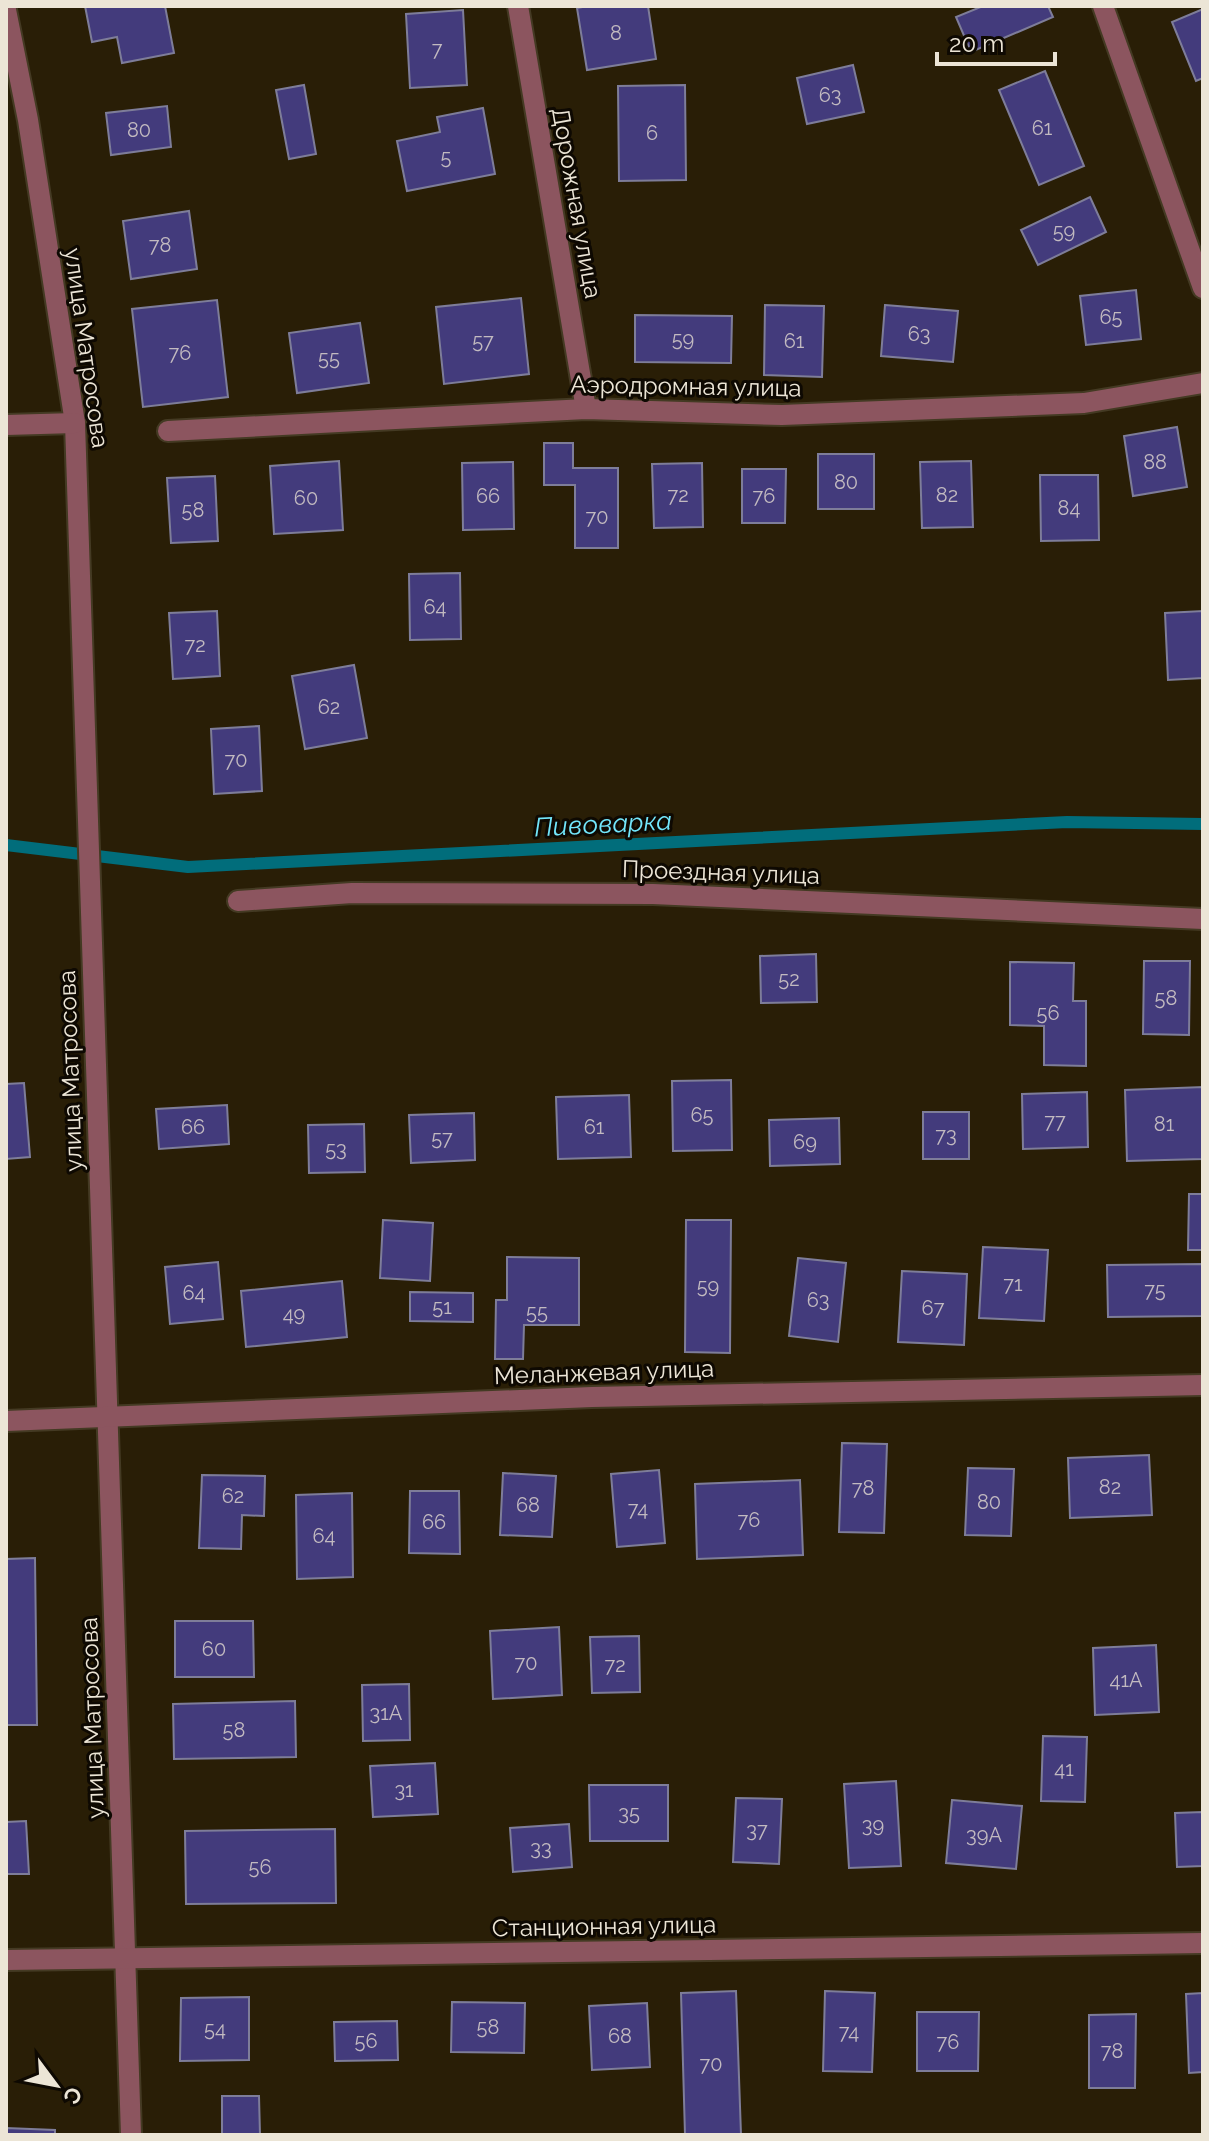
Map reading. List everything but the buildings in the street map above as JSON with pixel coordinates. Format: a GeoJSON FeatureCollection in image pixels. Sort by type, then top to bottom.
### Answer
{"type":"FeatureCollection","features":[{"type":"Feature","properties":{"kind":"street","name":"Дорожная улица"},"geometry":{"type":"LineString","coordinates":[[518,6],[586,409]]}},
{"type":"Feature","properties":{"kind":"street"},"geometry":{"type":"LineString","coordinates":[[1103,6],[1203,288]]}},
{"type":"Feature","properties":{"kind":"street","name":"улица Матросова"},"geometry":{"type":"LineString","coordinates":[[6,10],[28,120],[75,423],[131,2135]]}},
{"type":"Feature","properties":{"kind":"street","name":"Аэродромная улица"},"geometry":{"type":"LineString","coordinates":[[168,431],[586,409],[782,415],[1068,403],[1203,383]]}},
{"type":"Feature","properties":{"kind":"street"},"geometry":{"type":"LineString","coordinates":[[6,425],[75,423]]}},
{"type":"Feature","properties":{"kind":"street","name":"Проездная улица"},"geometry":{"type":"LineString","coordinates":[[238,901],[352,893],[653,894],[1203,919]]}},
{"type":"Feature","properties":{"kind":"street","name":"Меланжевая улица"},"geometry":{"type":"LineString","coordinates":[[6,1421],[592,1397],[1203,1385]]}},
{"type":"Feature","properties":{"kind":"street","name":"Станционная улица"},"geometry":{"type":"LineString","coordinates":[[6,1960],[1203,1943]]}},
{"type":"Feature","properties":{"kind":"waterway","name":"Пивоварка"},"geometry":{"type":"LineString","coordinates":[[6,845],[188,867],[1067,822],[1203,824]]}}]}
